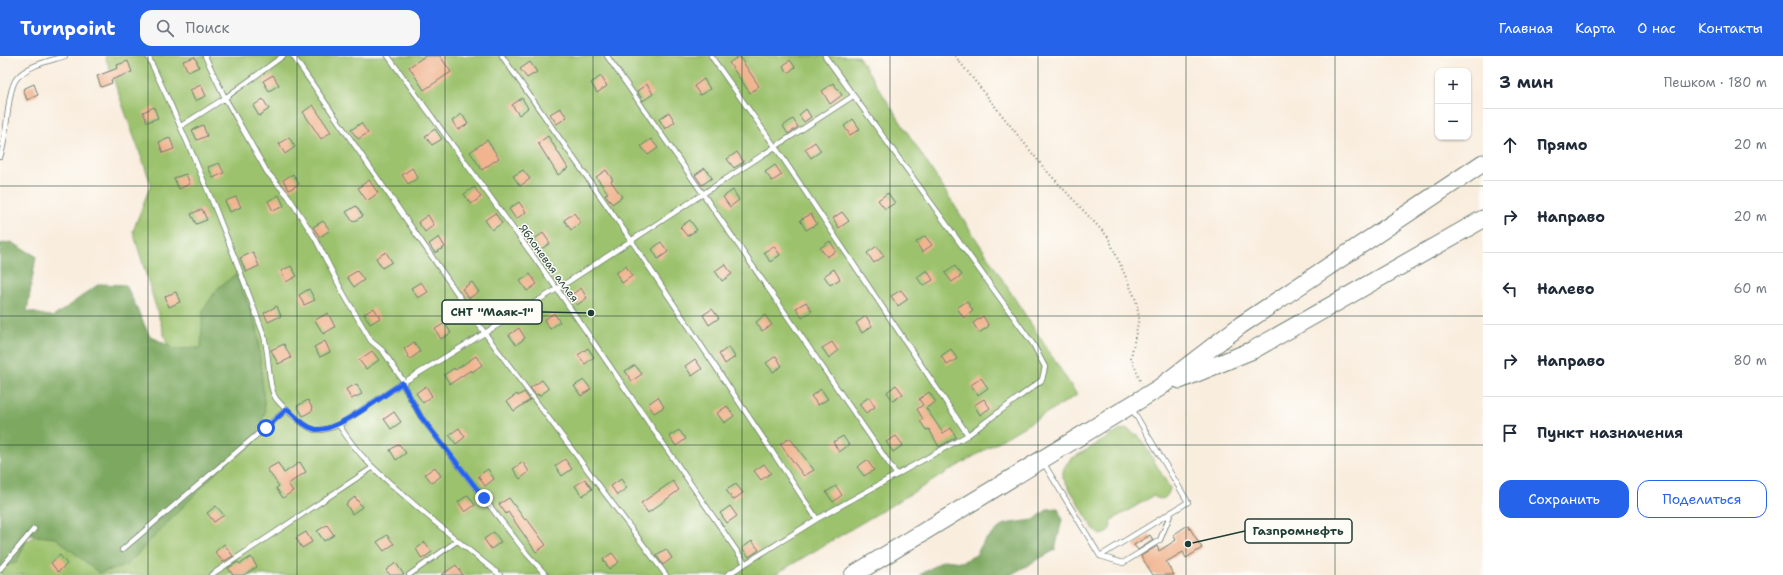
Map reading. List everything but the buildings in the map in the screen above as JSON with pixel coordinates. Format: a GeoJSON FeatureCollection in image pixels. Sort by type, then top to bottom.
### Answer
{"type":"FeatureCollection","features":[{"type":"Feature","properties":{"kind":"highway"},"geometry":{"type":"LineString","coordinates":[[853,575],[1153,392],[1241,325],[1483,163]]}},
{"type":"Feature","properties":{"kind":"highway"},"geometry":{"type":"LineString","coordinates":[[1153,392],[1253,350],[1483,219]]}},
{"type":"Feature","properties":{"kind":"lane"},"geometry":{"type":"LineString","coordinates":[[0,157],[5,137],[12,90],[17,79],[25,72],[39,65],[65,56]]}},
{"type":"Feature","properties":{"kind":"lane"},"geometry":{"type":"LineString","coordinates":[[148,56],[181,126],[239,268],[264,336],[271,389],[277,400],[304,424],[315,430],[339,425],[403,382],[556,289],[776,148],[853,96]]}},
{"type":"Feature","properties":{"kind":"lane"},"geometry":{"type":"LineString","coordinates":[[205,56],[225,98],[267,172],[288,196],[315,238],[342,291],[370,340],[384,350],[421,417],[527,554],[546,575]]}},
{"type":"Feature","properties":{"kind":"lane"},"geometry":{"type":"LineString","coordinates":[[181,126],[225,98],[283,56]]}},
{"type":"Feature","properties":{"kind":"lane"},"geometry":{"type":"LineString","coordinates":[[293,56],[484,332],[666,575]]}},
{"type":"Feature","properties":{"kind":"lane","name":"Яблоневая аллея"},"geometry":{"type":"LineString","coordinates":[[388,56],[556,289],[745,563]]}},
{"type":"Feature","properties":{"kind":"lane"},"geometry":{"type":"LineString","coordinates":[[502,56],[631,240],[817,518]]}},
{"type":"Feature","properties":{"kind":"lane"},"geometry":{"type":"LineString","coordinates":[[606,56],[897,476]]}},
{"type":"Feature","properties":{"kind":"lane"},"geometry":{"type":"LineString","coordinates":[[711,56],[776,148],[968,435]]}},
{"type":"Feature","properties":{"kind":"lane"},"geometry":{"type":"LineString","coordinates":[[727,575],[817,518],[897,476],[968,435],[1042,380],[1045,367],[1033,344],[825,56]]}},
{"type":"Feature","properties":{"kind":"lane"},"geometry":{"type":"LineString","coordinates":[[1100,556],[1188,502],[1131,406]]}},
{"type":"Feature","properties":{"kind":"lane"},"geometry":{"type":"LineString","coordinates":[[122,550],[287,409]]}},
{"type":"Feature","properties":{"kind":"lane"},"geometry":{"type":"LineString","coordinates":[[339,425],[352,445],[372,468],[500,575]]}},
{"type":"Feature","properties":{"kind":"lane"},"geometry":{"type":"LineString","coordinates":[[1042,460],[1100,556],[1123,563],[1160,540],[1171,513]]}},
{"type":"Feature","properties":{"kind":"lane"},"geometry":{"type":"LineString","coordinates":[[211,575],[372,468]]}},
{"type":"Feature","properties":{"kind":"lane"},"geometry":{"type":"LineString","coordinates":[[0,569],[34,529]]}},
{"type":"Feature","properties":{"kind":"lane"},"geometry":{"type":"LineString","coordinates":[[410,575],[458,541]]}},
{"type":"Feature","properties":{"kind":"path"},"geometry":{"type":"LineString","coordinates":[[955,56],[1044,168],[1108,237],[1136,300],[1140,318],[1131,357],[1153,392]]}},
{"type":"Feature","properties":{"kind":"green space"},"geometry":{"type":"Polygon","coordinates":[[[105,56],[858,56],[1077,395],[774,575],[0,575],[0,560],[192,427],[133,231],[151,184],[105,56]]]}},
{"type":"Feature","properties":{"kind":"green space"},"geometry":{"type":"Polygon","coordinates":[[[11,242],[36,256],[27,311],[53,317],[99,284],[126,285],[149,335],[174,349],[201,348],[203,310],[218,288],[236,274],[257,326],[265,412],[254,444],[228,460],[126,566],[99,573],[56,538],[28,535],[17,562],[0,567],[0,244],[11,242]]]}},
{"type":"Feature","properties":{"kind":"green space"},"geometry":{"type":"Polygon","coordinates":[[[1127,429],[1139,436],[1170,488],[1166,497],[1159,499],[1153,496],[1110,521],[1111,526],[1108,533],[1100,535],[1095,531],[1063,478],[1064,470],[1071,459],[1121,430],[1127,429]]]}},
{"type":"Feature","properties":{"kind":"green space"},"geometry":{"type":"Polygon","coordinates":[[[1058,508],[1062,520],[1055,550],[1010,575],[920,575],[944,560],[962,562],[976,555],[984,541],[1004,524],[1034,520],[1048,509],[1058,508]]]}},
{"type":"Feature","properties":{"kind":"place","name":"СНТ \"Маяк-1\""},"geometry":{"type":"Point","coordinates":[591,313]}},
{"type":"Feature","properties":{"kind":"place","name":"Газпромнефть"},"geometry":{"type":"Point","coordinates":[1188,544]}},
{"type":"Feature","properties":{"kind":"route"},"geometry":{"type":"LineString","coordinates":[[266,428],[287,409],[304,424],[315,430],[339,425],[402,383],[421,417],[484,498]]}}]}
